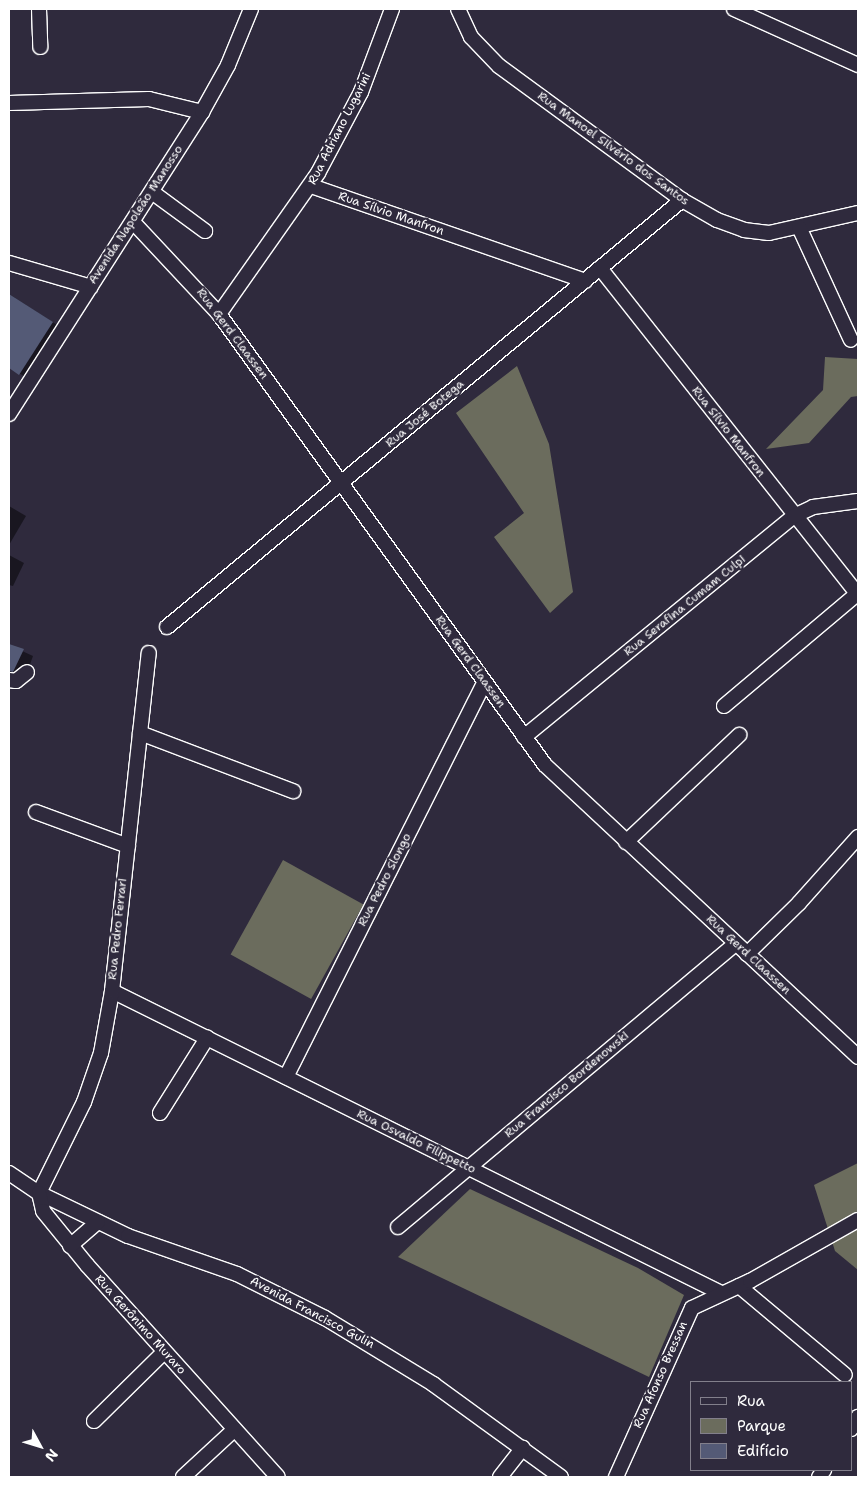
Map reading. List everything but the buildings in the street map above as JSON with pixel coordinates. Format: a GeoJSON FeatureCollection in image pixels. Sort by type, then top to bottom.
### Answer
{"type":"FeatureCollection","features":[{"type":"Feature","properties":{"kind":"street"},"geometry":{"type":"LineString","coordinates":[[39,9],[40,47]]}},
{"type":"Feature","properties":{"kind":"street","name":"Avenida Napoleão Manosso"},"geometry":{"type":"LineString","coordinates":[[9,414],[202,112],[228,65],[251,9]]}},
{"type":"Feature","properties":{"kind":"street","name":"Rua Adriano Lugarini"},"geometry":{"type":"LineString","coordinates":[[219,314],[311,186],[361,92],[392,9]]}},
{"type":"Feature","properties":{"kind":"street","name":"Rua Manoel Silvério dos Santos"},"geometry":{"type":"LineString","coordinates":[[458,9],[471,38],[499,66],[682,200],[744,230],[769,233],[858,213]]}},
{"type":"Feature","properties":{"kind":"street"},"geometry":{"type":"LineString","coordinates":[[734,9],[858,65]]}},
{"type":"Feature","properties":{"kind":"street"},"geometry":{"type":"LineString","coordinates":[[9,103],[149,99],[202,112]]}},
{"type":"Feature","properties":{"kind":"street","name":"Rua Sílvio Manfron"},"geometry":{"type":"LineString","coordinates":[[311,186],[585,280]]}},
{"type":"Feature","properties":{"kind":"street"},"geometry":{"type":"LineString","coordinates":[[152,192],[205,230]]}},
{"type":"Feature","properties":{"kind":"street","name":"Rua José Botega"},"geometry":{"type":"LineString","coordinates":[[167,627],[682,200]]}},
{"type":"Feature","properties":{"kind":"street","name":"Rua Gerd Claassen"},"geometry":{"type":"LineString","coordinates":[[133,222],[219,314],[484,683],[556,776],[858,1056]]}},
{"type":"Feature","properties":{"kind":"street"},"geometry":{"type":"LineString","coordinates":[[799,227],[851,340]]}},
{"type":"Feature","properties":{"kind":"street"},"geometry":{"type":"LineString","coordinates":[[9,263],[91,287]]}},
{"type":"Feature","properties":{"kind":"street","name":"Rua Sílvio Manfron"},"geometry":{"type":"LineString","coordinates":[[600,268],[858,595]]}},
{"type":"Feature","properties":{"kind":"street","name":"Rua Serafina Cumam Culpi"},"geometry":{"type":"LineString","coordinates":[[524,737],[794,516],[813,507],[858,501]]}},
{"type":"Feature","properties":{"kind":"street"},"geometry":{"type":"LineString","coordinates":[[724,706],[858,595]]}},
{"type":"Feature","properties":{"kind":"street","name":"Rua Pedro Ferrari"},"geometry":{"type":"LineString","coordinates":[[39,1193],[95,1076],[112,991],[149,653]]}},
{"type":"Feature","properties":{"kind":"street"},"geometry":{"type":"LineString","coordinates":[[9,680],[16,681],[27,672]]}},
{"type":"Feature","properties":{"kind":"street","name":"Rua Pedro Slongo"},"geometry":{"type":"LineString","coordinates":[[286,1077],[484,683]]}},
{"type":"Feature","properties":{"kind":"street"},"geometry":{"type":"LineString","coordinates":[[140,733],[293,791]]}},
{"type":"Feature","properties":{"kind":"street"},"geometry":{"type":"LineString","coordinates":[[626,842],[739,735]]}},
{"type":"Feature","properties":{"kind":"street"},"geometry":{"type":"LineString","coordinates":[[36,812],[128,846]]}},
{"type":"Feature","properties":{"kind":"street"},"geometry":{"type":"LineString","coordinates":[[747,954],[813,888],[858,837]]}},
{"type":"Feature","properties":{"kind":"street","name":"Rua Francisco Bordenowski"},"geometry":{"type":"LineString","coordinates":[[398,1227],[735,944]]}},
{"type":"Feature","properties":{"kind":"street","name":"Rua Osvaldo Filippetto"},"geometry":{"type":"LineString","coordinates":[[112,991],[721,1293]]}},
{"type":"Feature","properties":{"kind":"street"},"geometry":{"type":"LineString","coordinates":[[160,1112],[207,1038]]}},
{"type":"Feature","properties":{"kind":"street"},"geometry":{"type":"LineString","coordinates":[[9,1172],[39,1193]]}},
{"type":"Feature","properties":{"kind":"street","name":"Avenida Francisco Gulin"},"geometry":{"type":"LineString","coordinates":[[39,1193],[143,1243],[243,1277],[325,1318],[395,1358],[561,1477]]}},
{"type":"Feature","properties":{"kind":"street","name":"Rua Gerônimo Muraro"},"geometry":{"type":"LineString","coordinates":[[39,1193],[43,1211],[70,1246],[278,1477]]}},
{"type":"Feature","properties":{"kind":"street","name":"Rua Afonso Bressan"},"geometry":{"type":"LineString","coordinates":[[616,1477],[687,1315],[699,1302],[739,1286],[858,1220]]}},
{"type":"Feature","properties":{"kind":"street"},"geometry":{"type":"LineString","coordinates":[[70,1246],[98,1222]]}},
{"type":"Feature","properties":{"kind":"street"},"geometry":{"type":"LineString","coordinates":[[739,1286],[845,1375]]}},
{"type":"Feature","properties":{"kind":"street"},"geometry":{"type":"LineString","coordinates":[[94,1421],[164,1352]]}},
{"type":"Feature","properties":{"kind":"street"},"geometry":{"type":"LineString","coordinates":[[183,1477],[234,1430]]}},
{"type":"Feature","properties":{"kind":"street"},"geometry":{"type":"LineString","coordinates":[[500,1477],[523,1448]]}},
{"type":"Feature","properties":{"kind":"green space"},"geometry":{"type":"Polygon","coordinates":[[[825,357],[858,359],[858,396],[851,397],[809,443],[766,449],[823,390],[825,357]]]}},
{"type":"Feature","properties":{"kind":"green space"},"geometry":{"type":"Polygon","coordinates":[[[517,366],[549,444],[573,592],[550,613],[494,537],[524,513],[456,413],[517,366]]]}},
{"type":"Feature","properties":{"kind":"green space"},"geometry":{"type":"Polygon","coordinates":[[[283,860],[363,905],[311,999],[231,954],[283,860]]]}},
{"type":"Feature","properties":{"kind":"green space"},"geometry":{"type":"Polygon","coordinates":[[[858,1163],[858,1270],[835,1251],[814,1185],[858,1163]]]}},
{"type":"Feature","properties":{"kind":"green space"},"geometry":{"type":"Polygon","coordinates":[[[470,1189],[638,1268],[684,1295],[649,1377],[398,1257],[470,1189]]]}}]}
